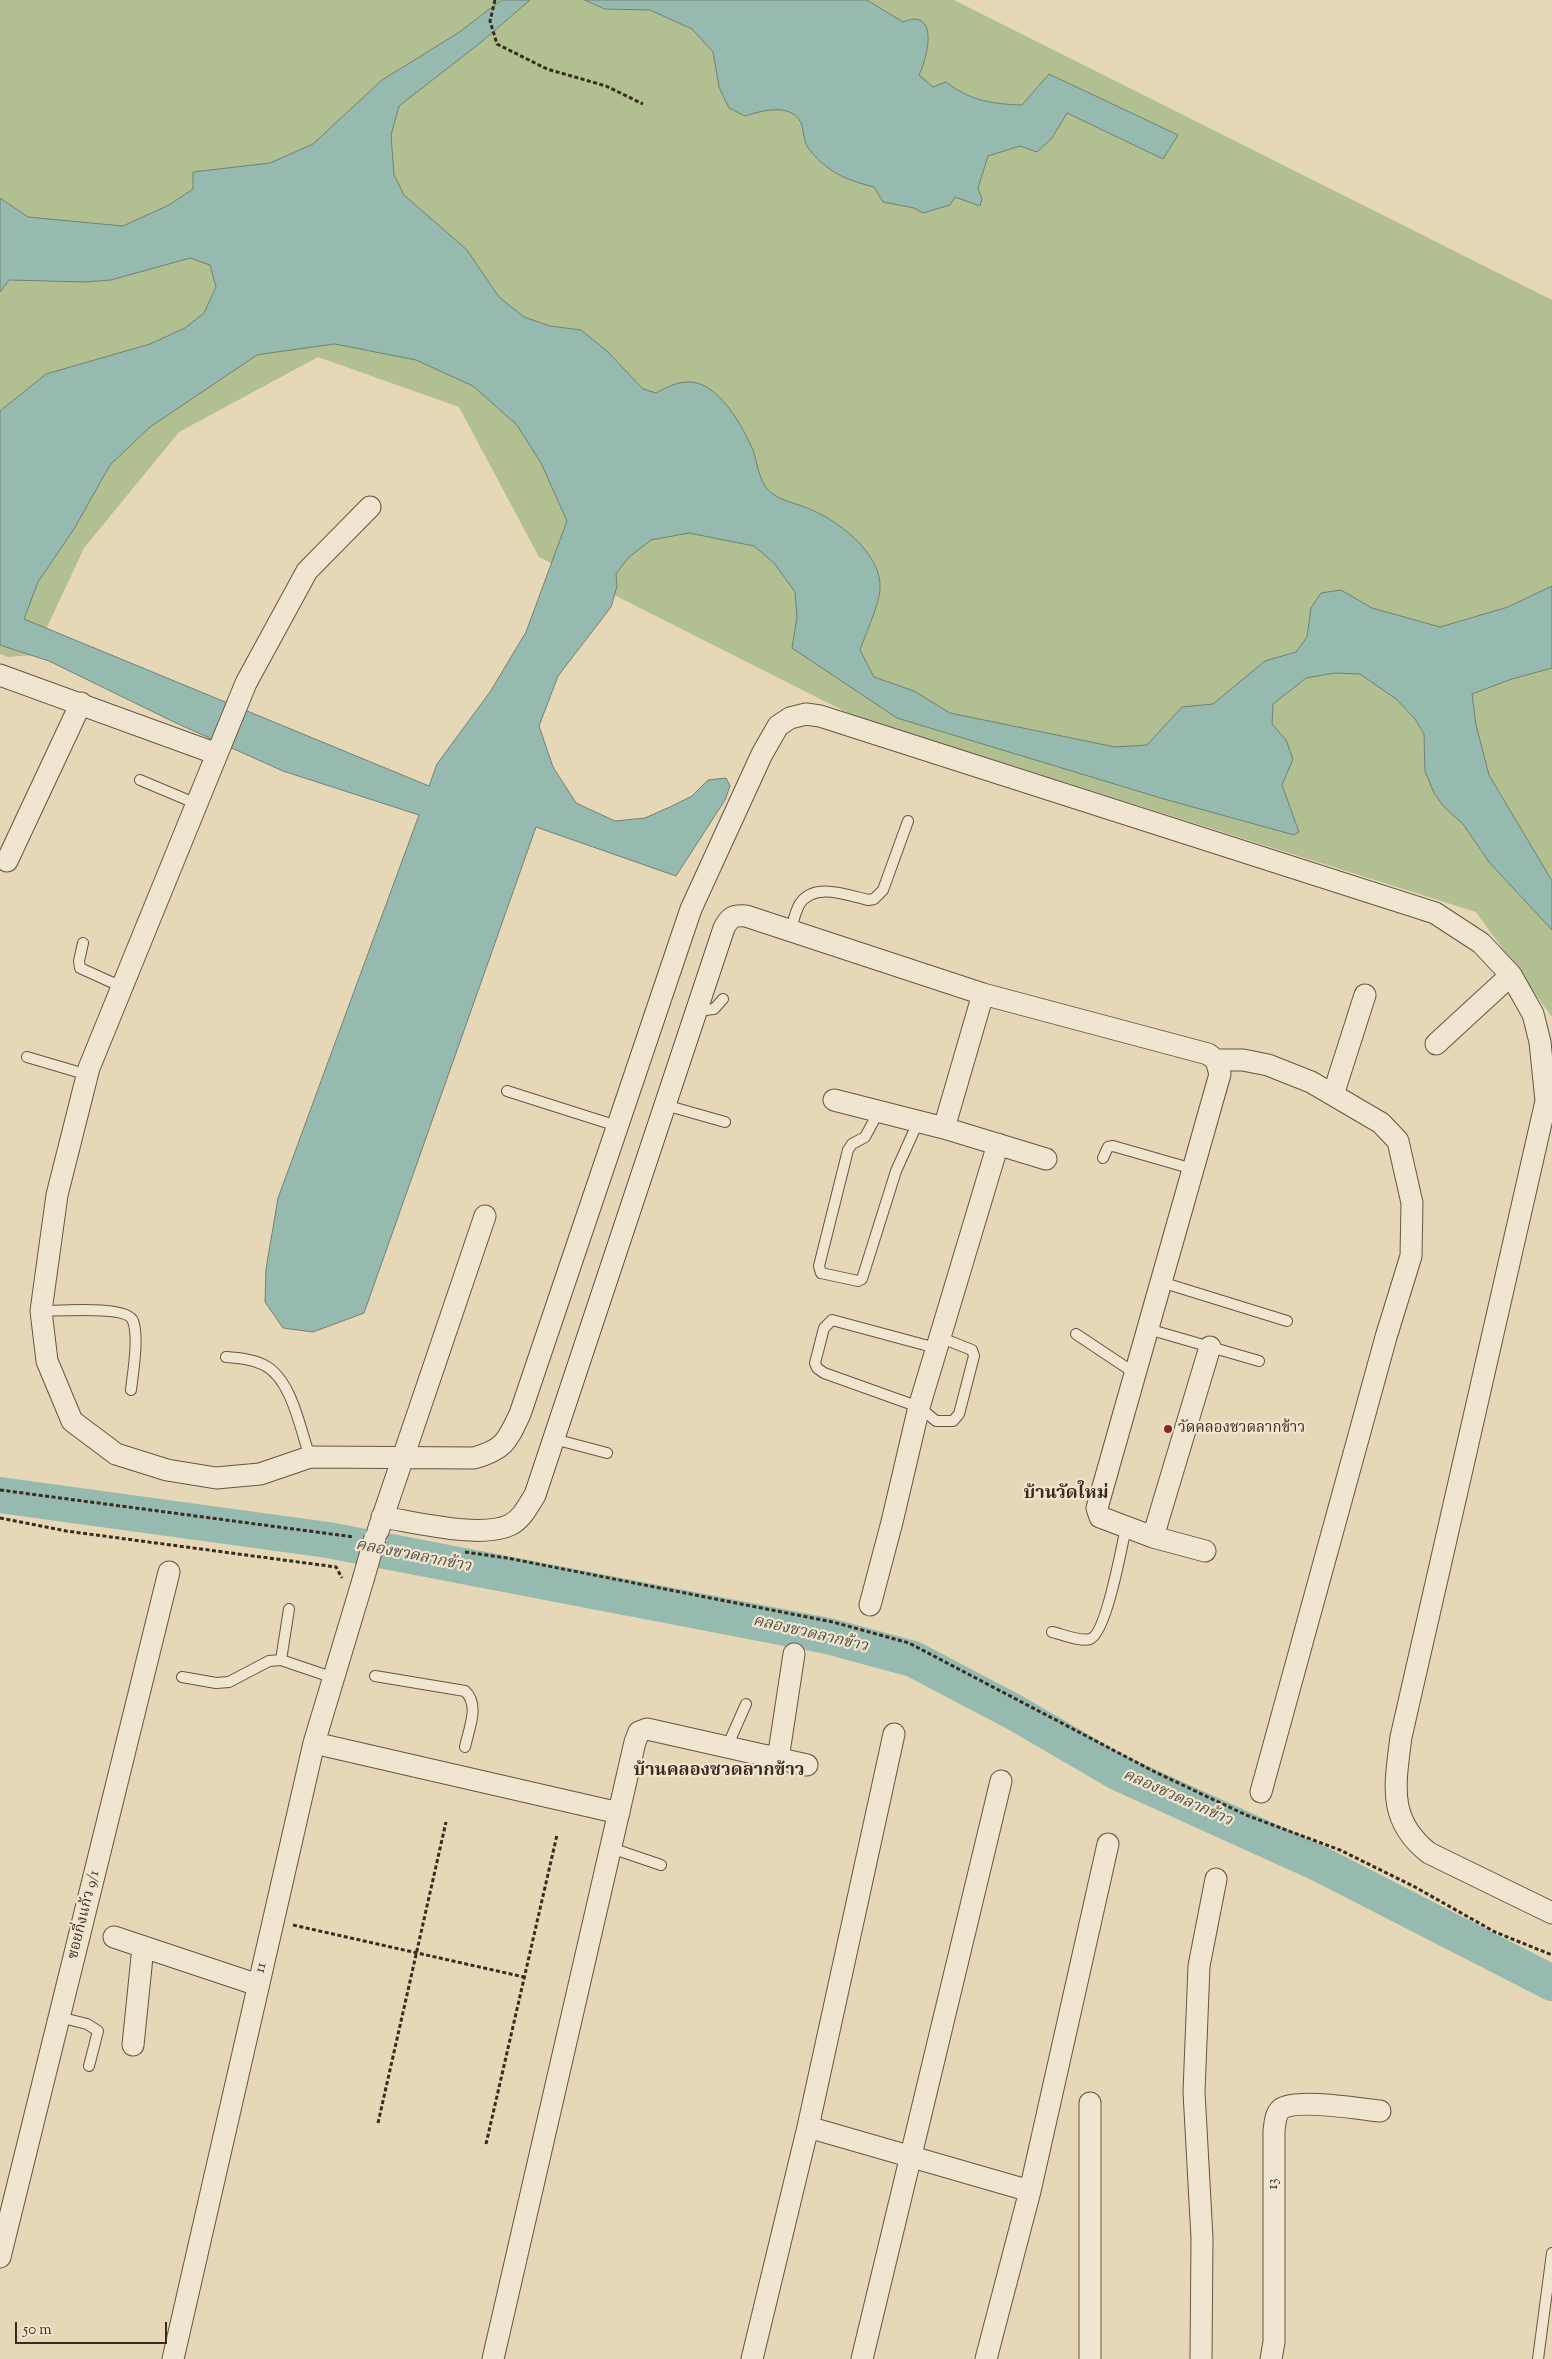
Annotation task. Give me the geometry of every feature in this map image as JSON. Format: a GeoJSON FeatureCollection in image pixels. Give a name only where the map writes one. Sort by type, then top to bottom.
{"type":"FeatureCollection","features":[{"type":"Feature","properties":{"kind":"street"},"geometry":{"type":"LineString","coordinates":[[370,507],[307,571],[246,683],[88,1075],[57,1195],[41,1311],[46,1361],[72,1420],[116,1454],[166,1470],[216,1478],[260,1474],[310,1457],[474,1458],[490,1453],[506,1442],[520,1414],[695,899],[762,754],[778,726],[790,718],[806,714],[820,716],[1435,913],[1481,943],[1511,975],[1533,1014],[1540,1042],[1546,1101],[1401,1737],[1395,1779],[1404,1826],[1413,1840],[1446,1862],[1552,1913]]}},
{"type":"Feature","properties":{"kind":"street"},"geometry":{"type":"LineString","coordinates":[[0,675],[219,750]]}},
{"type":"Feature","properties":{"kind":"street"},"geometry":{"type":"LineString","coordinates":[[7,861],[81,702]]}},
{"type":"Feature","properties":{"kind":"street"},"geometry":{"type":"LineString","coordinates":[[382,1517],[484,1532],[510,1525],[523,1514],[535,1496],[724,928],[730,918],[735,915],[746,916],[983,994],[1208,1054],[1216,1060],[1243,1060],[1268,1065],[1311,1082],[1381,1123],[1398,1141],[1412,1204],[1411,1256],[1386,1337],[1261,1792]]}},
{"type":"Feature","properties":{"kind":"street"},"geometry":{"type":"LineString","coordinates":[[1436,1044],[1511,975]]}},
{"type":"Feature","properties":{"kind":"street"},"geometry":{"type":"LineString","coordinates":[[944,1128],[983,994]]}},
{"type":"Feature","properties":{"kind":"street"},"geometry":{"type":"LineString","coordinates":[[1333,1095],[1365,995]]}},
{"type":"Feature","properties":{"kind":"street"},"geometry":{"type":"LineString","coordinates":[[1205,1552],[1153,1537],[1100,1518],[1097,1508],[1220,1074],[1216,1060]]}},
{"type":"Feature","properties":{"kind":"street"},"geometry":{"type":"LineString","coordinates":[[834,1100],[944,1128],[1046,1159]]}},
{"type":"Feature","properties":{"kind":"street"},"geometry":{"type":"LineString","coordinates":[[870,1605],[919,1407],[998,1144]]}},
{"type":"Feature","properties":{"kind":"street","name":"11"},"geometry":{"type":"LineString","coordinates":[[173,2359],[314,1743],[357,1604],[363,1580],[368,1538],[382,1517],[485,1216]]}},
{"type":"Feature","properties":{"kind":"street"},"geometry":{"type":"LineString","coordinates":[[1153,1537],[1210,1347]]}},
{"type":"Feature","properties":{"kind":"street","name":"ซอยกิ่งแก้ว 9/1"},"geometry":{"type":"LineString","coordinates":[[0,2257],[169,1572]]}},
{"type":"Feature","properties":{"kind":"street"},"geometry":{"type":"LineString","coordinates":[[778,1759],[794,1654]]}},
{"type":"Feature","properties":{"kind":"street"},"geometry":{"type":"LineString","coordinates":[[493,2359],[639,1732],[647,1729],[807,1765]]}},
{"type":"Feature","properties":{"kind":"street"},"geometry":{"type":"LineString","coordinates":[[752,2359],[808,2127],[894,1734]]}},
{"type":"Feature","properties":{"kind":"street"},"geometry":{"type":"LineString","coordinates":[[314,1743],[619,1813]]}},
{"type":"Feature","properties":{"kind":"street"},"geometry":{"type":"LineString","coordinates":[[862,2359],[1001,1781]]}},
{"type":"Feature","properties":{"kind":"street"},"geometry":{"type":"LineString","coordinates":[[986,2359],[1030,2190],[1108,1844]]}},
{"type":"Feature","properties":{"kind":"street"},"geometry":{"type":"LineString","coordinates":[[1201,2359],[1202,2238],[1194,2092],[1199,1966],[1216,1880]]}},
{"type":"Feature","properties":{"kind":"street"},"geometry":{"type":"LineString","coordinates":[[114,1937],[258,1985]]}},
{"type":"Feature","properties":{"kind":"street"},"geometry":{"type":"LineString","coordinates":[[133,2045],[143,1946]]}},
{"type":"Feature","properties":{"kind":"street"},"geometry":{"type":"LineString","coordinates":[[1090,2103],[1090,2359]]}},
{"type":"Feature","properties":{"kind":"street","name":"13"},"geometry":{"type":"LineString","coordinates":[[1271,2359],[1274,2342],[1274,2131],[1276,2118],[1280,2110],[1287,2106],[1315,2104],[1380,2111]]}},
{"type":"Feature","properties":{"kind":"street"},"geometry":{"type":"LineString","coordinates":[[808,2127],[1030,2190]]}},
{"type":"Feature","properties":{"kind":"lane"},"geometry":{"type":"LineString","coordinates":[[140,780],[197,804]]}},
{"type":"Feature","properties":{"kind":"lane"},"geometry":{"type":"LineString","coordinates":[[790,931],[800,904],[810,893],[824,891],[868,900],[884,890],[908,821]]}},
{"type":"Feature","properties":{"kind":"lane"},"geometry":{"type":"LineString","coordinates":[[83,943],[79,961],[80,968],[122,987]]}},
{"type":"Feature","properties":{"kind":"lane"},"geometry":{"type":"LineString","coordinates":[[696,1012],[714,1009],[723,999]]}},
{"type":"Feature","properties":{"kind":"lane"},"geometry":{"type":"LineString","coordinates":[[27,1057],[88,1075]]}},
{"type":"Feature","properties":{"kind":"lane"},"geometry":{"type":"LineString","coordinates":[[507,1091],[617,1126]]}},
{"type":"Feature","properties":{"kind":"lane"},"geometry":{"type":"LineString","coordinates":[[665,1105],[725,1122]]}},
{"type":"Feature","properties":{"kind":"lane"},"geometry":{"type":"LineString","coordinates":[[879,1111],[866,1137],[852,1144],[848,1150],[819,1266],[821,1272],[828,1276],[858,1281],[862,1279],[896,1171],[918,1122]]}},
{"type":"Feature","properties":{"kind":"lane"},"geometry":{"type":"LineString","coordinates":[[1103,1158],[1108,1147],[1113,1146],[1193,1169]]}},
{"type":"Feature","properties":{"kind":"lane"},"geometry":{"type":"LineString","coordinates":[[1161,1282],[1286,1321]]}},
{"type":"Feature","properties":{"kind":"lane"},"geometry":{"type":"LineString","coordinates":[[41,1311],[116,1310],[129,1314],[133,1320],[135,1335],[131,1390]]}},
{"type":"Feature","properties":{"kind":"lane"},"geometry":{"type":"LineString","coordinates":[[832,1320],[938,1343],[972,1350],[974,1356],[959,1414],[953,1421],[936,1421],[919,1407],[824,1374],[817,1368],[815,1363],[824,1328],[832,1320]]}},
{"type":"Feature","properties":{"kind":"lane"},"geometry":{"type":"LineString","coordinates":[[1148,1330],[1259,1361]]}},
{"type":"Feature","properties":{"kind":"lane"},"geometry":{"type":"LineString","coordinates":[[1076,1334],[1136,1374]]}},
{"type":"Feature","properties":{"kind":"lane"},"geometry":{"type":"LineString","coordinates":[[226,1357],[254,1360],[275,1372],[286,1385],[310,1457]]}},
{"type":"Feature","properties":{"kind":"lane"},"geometry":{"type":"LineString","coordinates":[[554,1440],[607,1453]]}},
{"type":"Feature","properties":{"kind":"lane"},"geometry":{"type":"LineString","coordinates":[[1052,1632],[1088,1640],[1094,1638],[1103,1621],[1126,1527]]}},
{"type":"Feature","properties":{"kind":"lane"},"geometry":{"type":"LineString","coordinates":[[281,1660],[289,1608]]}},
{"type":"Feature","properties":{"kind":"lane"},"geometry":{"type":"LineString","coordinates":[[182,1676],[216,1683],[229,1682],[269,1661],[281,1660],[334,1678]]}},
{"type":"Feature","properties":{"kind":"lane"},"geometry":{"type":"LineString","coordinates":[[375,1676],[465,1691],[472,1697],[474,1707],[466,1747]]}},
{"type":"Feature","properties":{"kind":"lane"},"geometry":{"type":"LineString","coordinates":[[727,1747],[746,1704]]}},
{"type":"Feature","properties":{"kind":"lane"},"geometry":{"type":"LineString","coordinates":[[611,1848],[661,1865]]}},
{"type":"Feature","properties":{"kind":"lane"},"geometry":{"type":"LineString","coordinates":[[59,2017],[87,2024],[98,2031],[89,2066]]}},
{"type":"Feature","properties":{"kind":"lane"},"geometry":{"type":"LineString","coordinates":[[1538,2359],[1552,2253]]}},
{"type":"Feature","properties":{"kind":"path"},"geometry":{"type":"LineString","coordinates":[[495,0],[490,22],[497,44],[547,69],[606,86],[643,104]]}},
{"type":"Feature","properties":{"kind":"path"},"geometry":{"type":"LineString","coordinates":[[0,1490],[368,1538]]}},
{"type":"Feature","properties":{"kind":"path"},"geometry":{"type":"LineString","coordinates":[[0,1518],[66,1531],[336,1567],[357,1604]]}},
{"type":"Feature","properties":{"kind":"path"},"geometry":{"type":"LineString","coordinates":[[458,1552],[507,1558],[833,1622],[909,1643],[1164,1776],[1246,1815],[1340,1850],[1415,1887],[1495,1932],[1552,1955]]}},
{"type":"Feature","properties":{"kind":"path"},"geometry":{"type":"LineString","coordinates":[[378,2123],[446,1822]]}},
{"type":"Feature","properties":{"kind":"path"},"geometry":{"type":"LineString","coordinates":[[486,2144],[557,1835]]}},
{"type":"Feature","properties":{"kind":"path"},"geometry":{"type":"LineString","coordinates":[[273,1921],[524,1977]]}},
{"type":"Feature","properties":{"kind":"green space"},"geometry":{"type":"Polygon","coordinates":[[[0,0],[954,0],[1552,300],[1552,1017],[1476,912],[852,715],[539,557],[459,407],[318,357],[179,432],[84,548],[34,655],[8,657],[0,654],[0,0]]]}},
{"type":"Feature","properties":{"kind":"water"},"geometry":{"type":"Polygon","coordinates":[[[502,0],[530,0],[480,43],[399,106],[391,135],[394,175],[404,195],[467,250],[499,297],[524,317],[550,326],[581,330],[607,351],[643,389],[656,393],[677,383],[692,382],[702,385],[721,399],[737,419],[749,441],[760,475],[767,489],[777,496],[824,516],[849,533],[870,556],[877,569],[880,582],[879,596],[860,650],[874,677],[914,691],[950,713],[1115,747],[1147,745],[1182,707],[1213,704],[1265,661],[1296,652],[1307,637],[1311,608],[1321,593],[1341,590],[1372,608],[1440,627],[1508,607],[1552,586],[1552,668],[1512,679],[1472,694],[1476,725],[1489,775],[1552,881],[1552,930],[1489,862],[1463,824],[1444,807],[1434,793],[1425,771],[1424,734],[1415,719],[1396,699],[1360,674],[1335,673],[1306,678],[1273,704],[1272,724],[1286,740],[1293,759],[1282,785],[1299,832],[1294,835],[1164,799],[897,718],[792,648],[797,617],[795,592],[774,563],[754,546],[689,533],[651,540],[628,558],[616,574],[617,586],[611,607],[558,676],[539,726],[553,767],[576,803],[615,821],[645,818],[692,796],[708,780],[726,778],[730,786],[725,800],[676,876],[536,827],[364,1313],[313,1332],[283,1328],[265,1302],[266,1269],[278,1198],[419,815],[283,771],[176,723],[49,661],[0,645],[0,411],[46,374],[150,344],[185,328],[204,313],[216,287],[210,265],[190,258],[111,280],[85,282],[9,280],[0,292],[0,198],[28,217],[123,226],[169,205],[193,189],[193,172],[270,163],[313,144],[382,80],[458,33],[502,0]],[[335,344],[257,355],[150,427],[110,465],[74,529],[38,582],[24,619],[429,786],[437,764],[490,692],[526,632],[567,521],[541,463],[517,425],[473,386],[416,360],[335,344]]]}},
{"type":"Feature","properties":{"kind":"water"},"geometry":{"type":"Polygon","coordinates":[[[585,0],[867,0],[903,22],[915,19],[922,21],[928,34],[928,43],[919,75],[933,87],[946,82],[964,93],[982,100],[1001,104],[1022,105],[1049,74],[1178,135],[1163,159],[1067,113],[1052,138],[1037,152],[1020,146],[988,156],[978,188],[982,199],[980,206],[955,197],[950,205],[923,213],[914,208],[883,202],[874,187],[846,178],[823,164],[807,146],[801,123],[790,112],[767,110],[745,116],[729,108],[719,87],[713,52],[692,29],[650,10],[605,9],[585,0]]]}},
{"type":"Feature","properties":{"kind":"waterway","name":"คลองชวดลากข้าว"},"geometry":{"type":"LineString","coordinates":[[0,1495],[328,1540],[828,1636],[913,1659],[1014,1712],[1117,1772],[1318,1863],[1552,1983]]}},
{"type":"Feature","properties":{"kind":"place","name":"วัดคลองชวดลากข้าว"},"geometry":{"type":"Point","coordinates":[1168,1429]}},
{"type":"Feature","properties":{"kind":"district","name":"บ้านวัดใหม่"},"geometry":{"type":"Point","coordinates":[1066,1495]}},
{"type":"Feature","properties":{"kind":"district","name":"บ้านคลองชวดลากข้าว"},"geometry":{"type":"Point","coordinates":[719,1772]}}]}
